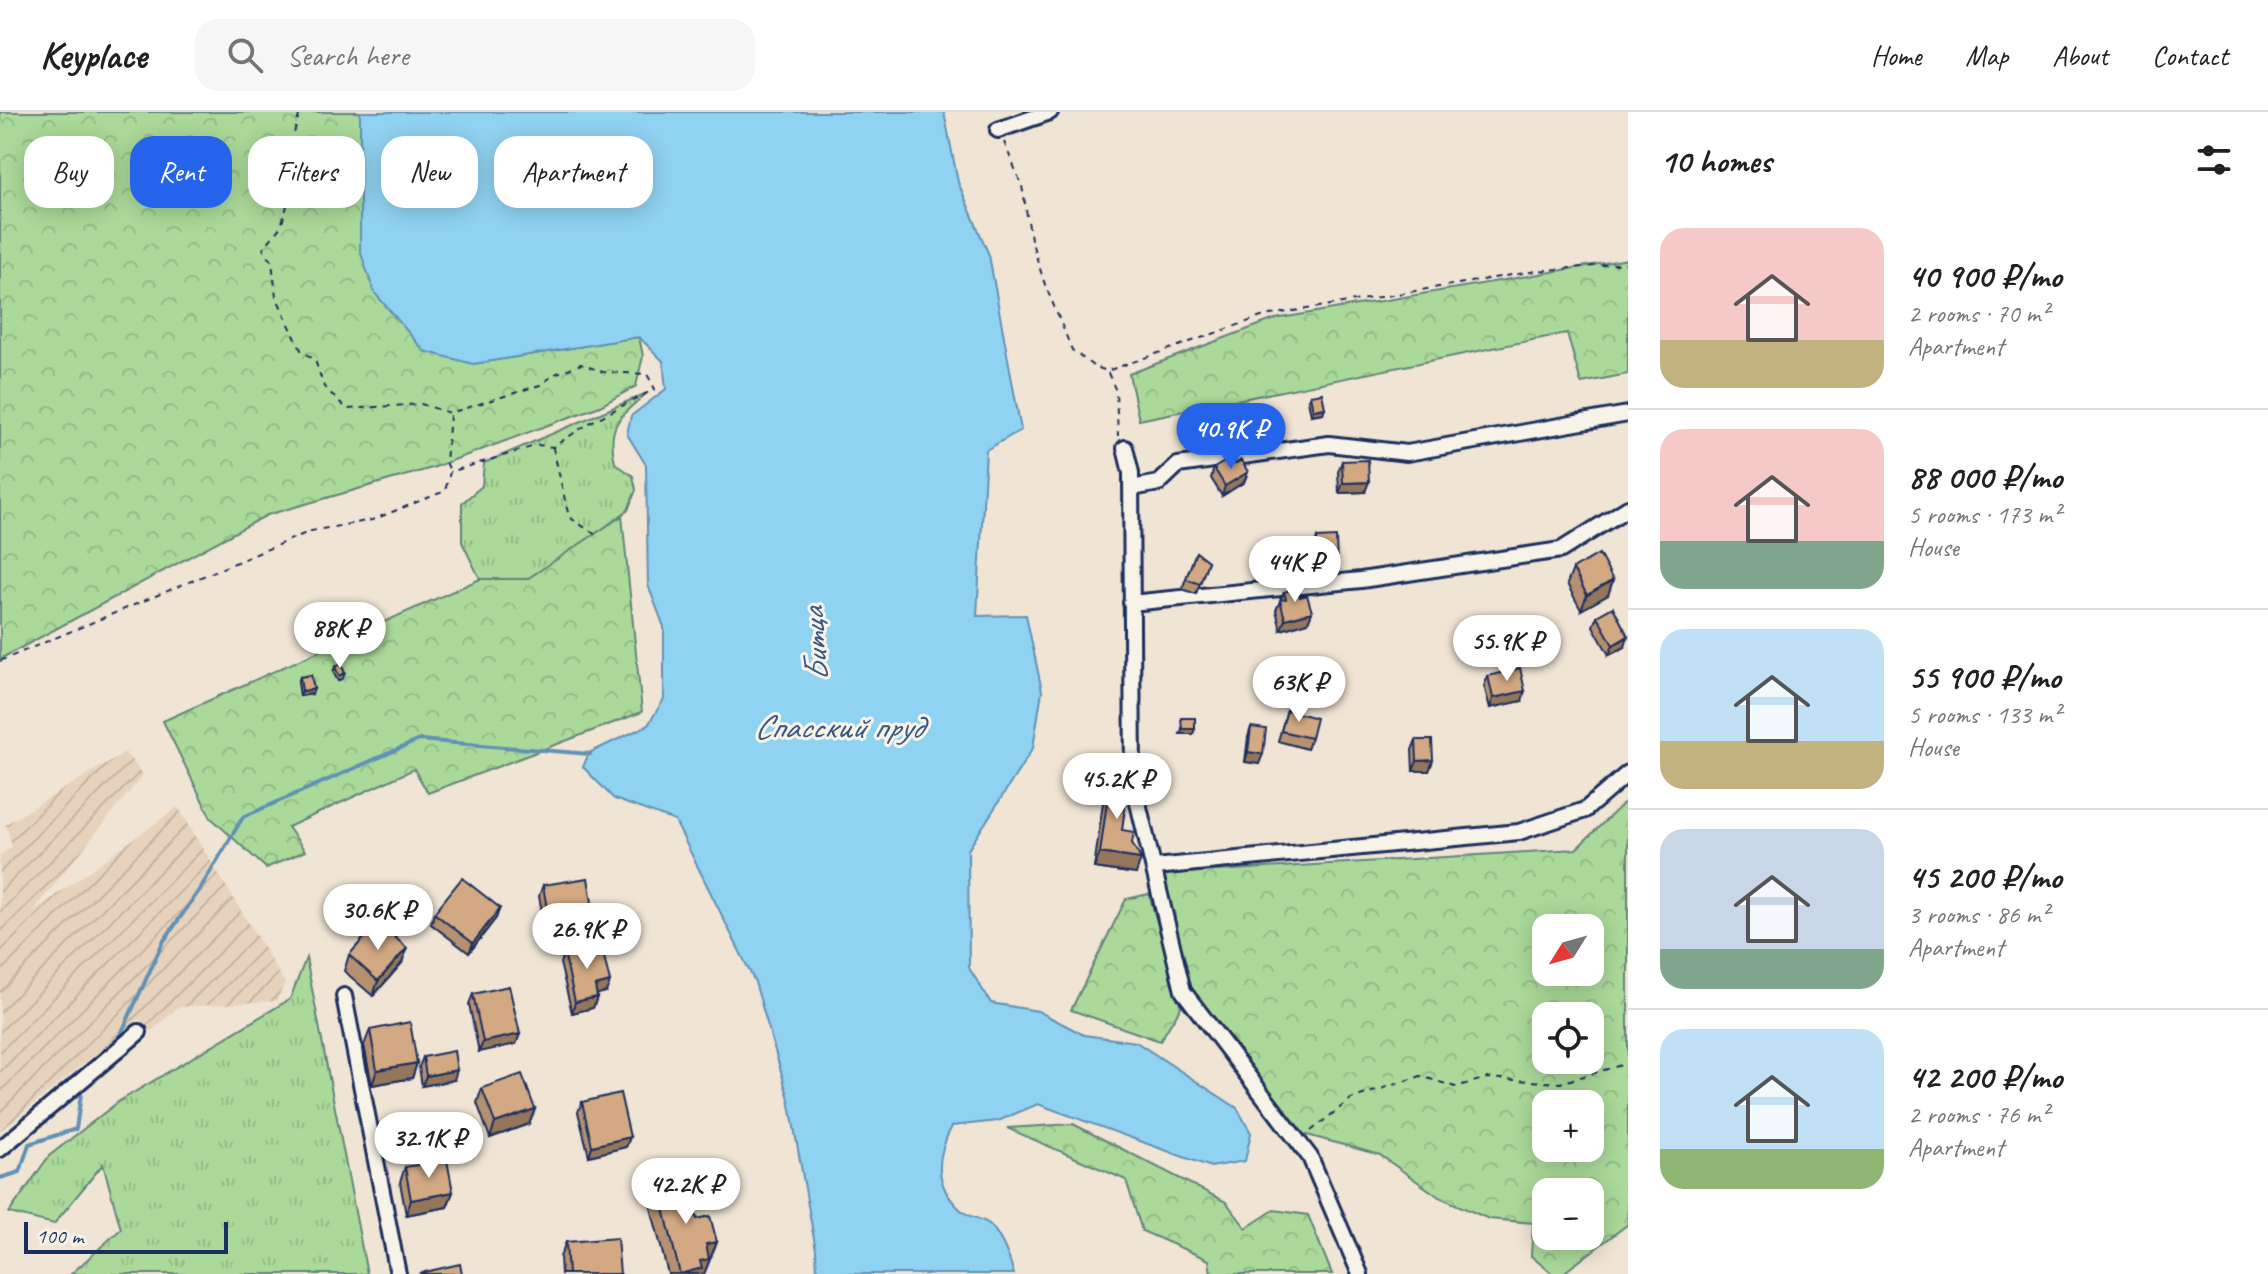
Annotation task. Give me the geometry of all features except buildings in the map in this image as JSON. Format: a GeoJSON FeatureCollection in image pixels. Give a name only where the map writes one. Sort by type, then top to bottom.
{"type":"FeatureCollection","features":[{"type":"Feature","properties":{"kind":"street"},"geometry":{"type":"LineString","coordinates":[[998,130],[1050,112]]}},
{"type":"Feature","properties":{"kind":"street"},"geometry":{"type":"LineString","coordinates":[[1132,488],[1159,483],[1178,465],[1329,444],[1407,453],[1628,414]]}},
{"type":"Feature","properties":{"kind":"street"},"geometry":{"type":"LineString","coordinates":[[1122,443],[1132,488],[1133,782],[1183,991],[1310,1157],[1360,1274]]}},
{"type":"Feature","properties":{"kind":"street"},"geometry":{"type":"LineString","coordinates":[[1131,603],[1361,580],[1561,550],[1628,508]]}},
{"type":"Feature","properties":{"kind":"street"},"geometry":{"type":"LineString","coordinates":[[1155,867],[1519,832],[1585,810],[1628,773]]}},
{"type":"Feature","properties":{"kind":"street"},"geometry":{"type":"LineString","coordinates":[[344,996],[398,1274]]}},
{"type":"Feature","properties":{"kind":"street"},"geometry":{"type":"LineString","coordinates":[[0,1149],[139,1032]]}},
{"type":"Feature","properties":{"kind":"path"},"geometry":{"type":"LineString","coordinates":[[300,112],[277,193],[287,206],[281,226],[263,249],[272,261],[276,296],[301,350],[315,360],[324,387],[347,409],[421,404],[450,413],[540,385],[555,374],[581,364],[603,372],[647,374],[655,389],[591,422],[553,447],[538,445],[450,472]]}},
{"type":"Feature","properties":{"kind":"path"},"geometry":{"type":"LineString","coordinates":[[998,130],[1022,186],[1031,239],[1044,282],[1072,350],[1093,366],[1107,371],[1264,316],[1536,271],[1628,263]]}},
{"type":"Feature","properties":{"kind":"path"},"geometry":{"type":"LineString","coordinates":[[1107,371],[1116,391],[1122,443]]}},
{"type":"Feature","properties":{"kind":"path"},"geometry":{"type":"LineString","coordinates":[[0,661],[311,531],[372,520],[445,491],[450,472],[446,462],[450,413]]}},
{"type":"Feature","properties":{"kind":"path"},"geometry":{"type":"LineString","coordinates":[[553,447],[569,517],[596,535]]}},
{"type":"Feature","properties":{"kind":"path"},"geometry":{"type":"LineString","coordinates":[[1297,1142],[1351,1099],[1421,1076],[1455,1087],[1487,1078],[1560,1083],[1628,1063]]}},
{"type":"Feature","properties":{"kind":"shaded area"},"geometry":{"type":"Polygon","coordinates":[[[125,752],[143,775],[31,913],[178,807],[285,983],[276,1001],[178,1007],[151,1032],[139,1019],[0,1131],[0,855],[12,847],[6,824],[125,752]]]}},
{"type":"Feature","properties":{"kind":"green space"},"geometry":{"type":"Polygon","coordinates":[[[0,112],[360,112],[360,136],[248,136],[248,208],[360,208],[360,250],[473,364],[639,337],[643,356],[636,386],[600,406],[432,468],[267,515],[0,659],[0,112]]]}},
{"type":"Feature","properties":{"kind":"green space"},"geometry":{"type":"Polygon","coordinates":[[[1628,259],[1628,374],[1581,383],[1567,333],[1139,420],[1129,374],[1275,319],[1628,259]]]}},
{"type":"Feature","properties":{"kind":"green space"},"geometry":{"type":"Polygon","coordinates":[[[647,393],[623,415],[612,439],[615,463],[633,476],[636,490],[628,510],[566,556],[527,579],[480,579],[462,542],[462,503],[482,486],[484,463],[647,393]]]}},
{"type":"Feature","properties":{"kind":"green space"},"geometry":{"type":"Polygon","coordinates":[[[622,516],[642,712],[428,793],[414,769],[288,827],[305,851],[266,868],[211,818],[163,721],[480,579],[527,579],[622,516]]]}},
{"type":"Feature","properties":{"kind":"green space"},"geometry":{"type":"Polygon","coordinates":[[[1628,799],[1628,1224],[1604,1242],[1604,1178],[1532,1178],[1532,1223],[1489,1219],[1439,1197],[1380,1155],[1300,1133],[1182,984],[1152,875],[1576,849],[1628,799]]]}},
{"type":"Feature","properties":{"kind":"green space"},"geometry":{"type":"Polygon","coordinates":[[[1149,894],[1181,1007],[1160,1041],[1071,1010],[1126,899],[1149,894]]]}},
{"type":"Feature","properties":{"kind":"green space"},"geometry":{"type":"Polygon","coordinates":[[[306,958],[367,1274],[71,1274],[121,1229],[103,1164],[54,1224],[9,1213],[49,1156],[118,1102],[290,999],[306,958]]]}},
{"type":"Feature","properties":{"kind":"green space"},"geometry":{"type":"Polygon","coordinates":[[[1073,1124],[1226,1202],[1246,1228],[1274,1210],[1308,1215],[1332,1274],[1211,1274],[1209,1260],[1142,1231],[1126,1180],[1007,1128],[1073,1124]]]}},
{"type":"Feature","properties":{"kind":"green space"},"geometry":{"type":"Polygon","coordinates":[[[1532,1240],[1532,1250],[1594,1250],[1562,1274],[1553,1274],[1531,1256],[1532,1240]]]}},
{"type":"Feature","properties":{"kind":"water","name":"Спасский пруд"},"geometry":{"type":"Polygon","coordinates":[[[360,112],[944,112],[958,182],[989,255],[1021,430],[986,450],[977,616],[1026,615],[1042,691],[1033,748],[968,850],[969,968],[991,1003],[1038,1011],[1084,1035],[1136,1042],[1237,1108],[1251,1133],[1245,1161],[1211,1167],[1038,1104],[998,1121],[952,1126],[940,1159],[946,1191],[964,1212],[989,1224],[1004,1248],[1014,1274],[817,1274],[816,1250],[789,1099],[755,982],[675,821],[614,799],[583,767],[589,753],[648,725],[664,699],[664,627],[648,585],[646,465],[627,434],[631,416],[666,389],[663,361],[639,337],[473,364],[424,351],[374,292],[360,250],[360,208],[365,208],[365,136],[360,136],[360,112]]]}},
{"type":"Feature","properties":{"kind":"waterway"},"geometry":{"type":"LineString","coordinates":[[117,1043],[163,942],[200,889],[243,817],[419,740],[590,754]]}},
{"type":"Feature","properties":{"kind":"waterway"},"geometry":{"type":"LineString","coordinates":[[0,1178],[20,1172],[29,1144],[76,1129],[82,1087]]}},
{"type":"Feature","properties":{"kind":"water label","name":"Битца"},"geometry":{"type":"Point","coordinates":[814,645]}}]}
